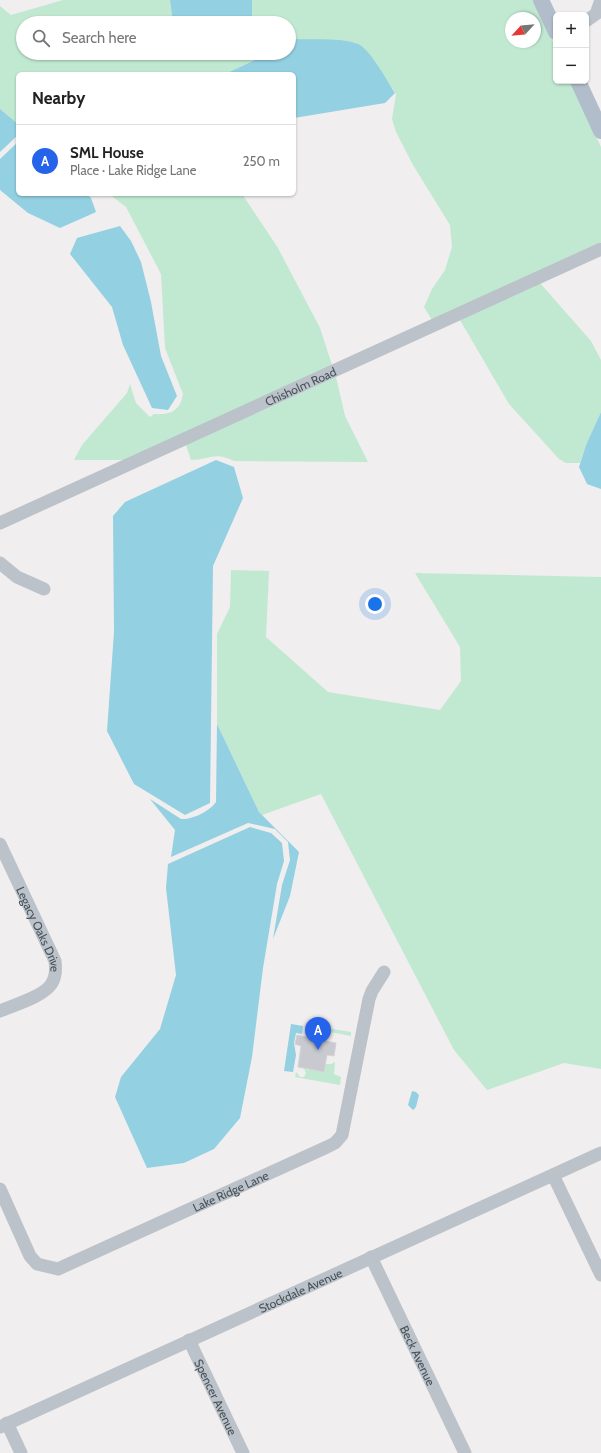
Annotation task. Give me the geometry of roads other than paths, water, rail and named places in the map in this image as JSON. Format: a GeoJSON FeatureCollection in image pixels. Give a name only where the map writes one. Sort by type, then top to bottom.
{"type":"FeatureCollection","features":[{"type":"Feature","properties":{"kind":"main road"},"geometry":{"type":"LineString","coordinates":[[541,0],[553,26]]}},
{"type":"Feature","properties":{"kind":"main road"},"geometry":{"type":"LineString","coordinates":[[579,84],[601,130]]}},
{"type":"Feature","properties":{"kind":"street"},"geometry":{"type":"LineString","coordinates":[[589,19],[596,14],[601,0]]}},
{"type":"Feature","properties":{"kind":"street","name":"Chisholm Road"},"geometry":{"type":"LineString","coordinates":[[0,523],[601,249]]}},
{"type":"Feature","properties":{"kind":"street"},"geometry":{"type":"LineString","coordinates":[[0,563],[17,577],[44,590]]}},
{"type":"Feature","properties":{"kind":"street","name":"Legacy Oaks Drive"},"geometry":{"type":"LineString","coordinates":[[0,844],[55,961],[56,972],[52,983],[45,991],[0,1011]]}},
{"type":"Feature","properties":{"kind":"street","name":"Lake Ridge Lane"},"geometry":{"type":"LineString","coordinates":[[0,1189],[3,1204],[30,1256],[37,1264],[58,1269],[335,1143],[342,1135],[372,991],[384,972]]}},
{"type":"Feature","properties":{"kind":"street","name":"Stockdale Avenue"},"geometry":{"type":"LineString","coordinates":[[4,1425],[601,1153]]}},
{"type":"Feature","properties":{"kind":"street"},"geometry":{"type":"LineString","coordinates":[[553,1175],[601,1275]]}},
{"type":"Feature","properties":{"kind":"street","name":"Beck Avenue"},"geometry":{"type":"LineString","coordinates":[[372,1257],[466,1453]]}},
{"type":"Feature","properties":{"kind":"street","name":"Spencer Avenue"},"geometry":{"type":"LineString","coordinates":[[190,1340],[244,1453]]}},
{"type":"Feature","properties":{"kind":"street"},"geometry":{"type":"LineString","coordinates":[[4,1425],[22,1453]]}},
{"type":"Feature","properties":{"kind":"water"},"geometry":{"type":"Polygon","coordinates":[[[170,0],[252,0],[252,16],[172,16],[170,0]]]}},
{"type":"Feature","properties":{"kind":"water"},"geometry":{"type":"Polygon","coordinates":[[[296,39],[343,40],[358,44],[368,52],[395,93],[385,103],[296,118],[296,72],[229,72],[255,60],[296,60],[296,39]]]}},
{"type":"Feature","properties":{"kind":"water"},"geometry":{"type":"Polygon","coordinates":[[[0,109],[16,122],[16,137],[0,152],[0,109]]]}},
{"type":"Feature","properties":{"kind":"water"},"geometry":{"type":"Polygon","coordinates":[[[16,144],[16,196],[89,196],[96,212],[60,228],[28,213],[0,190],[0,159],[16,144]]]}},
{"type":"Feature","properties":{"kind":"water"},"geometry":{"type":"Polygon","coordinates":[[[120,226],[131,241],[141,262],[151,302],[161,356],[177,396],[168,410],[152,408],[123,345],[112,307],[70,254],[77,238],[120,226]]]}},
{"type":"Feature","properties":{"kind":"water"},"geometry":{"type":"Polygon","coordinates":[[[601,412],[601,489],[587,484],[579,467],[586,445],[601,412]]]}},
{"type":"Feature","properties":{"kind":"water"},"geometry":{"type":"Polygon","coordinates":[[[216,460],[234,467],[243,498],[213,566],[210,803],[185,815],[134,784],[107,731],[114,632],[113,516],[125,502],[216,460]]]}},
{"type":"Feature","properties":{"kind":"water"},"geometry":{"type":"Polygon","coordinates":[[[217,724],[259,812],[299,852],[290,896],[273,939],[282,885],[290,860],[288,842],[275,829],[248,823],[171,857],[175,830],[150,799],[181,819],[190,818],[210,809],[216,802],[217,724]]]}},
{"type":"Feature","properties":{"kind":"water"},"geometry":{"type":"Polygon","coordinates":[[[250,827],[271,833],[282,843],[284,861],[277,884],[263,968],[252,1057],[240,1118],[214,1149],[184,1163],[147,1168],[115,1097],[121,1077],[160,1029],[176,975],[166,888],[168,864],[250,827]]]}},
{"type":"Feature","properties":{"kind":"water"},"geometry":{"type":"Polygon","coordinates":[[[291,1024],[303,1026],[302,1034],[296,1033],[294,1043],[296,1055],[293,1072],[284,1071],[291,1024]]]}},
{"type":"Feature","properties":{"kind":"water"},"geometry":{"type":"Polygon","coordinates":[[[412,1091],[419,1095],[416,1107],[413,1110],[408,1105],[412,1091]]]}},
{"type":"Feature","properties":{"kind":"place","name":"SML House"},"geometry":{"type":"Point","coordinates":[318,1050]}}]}
